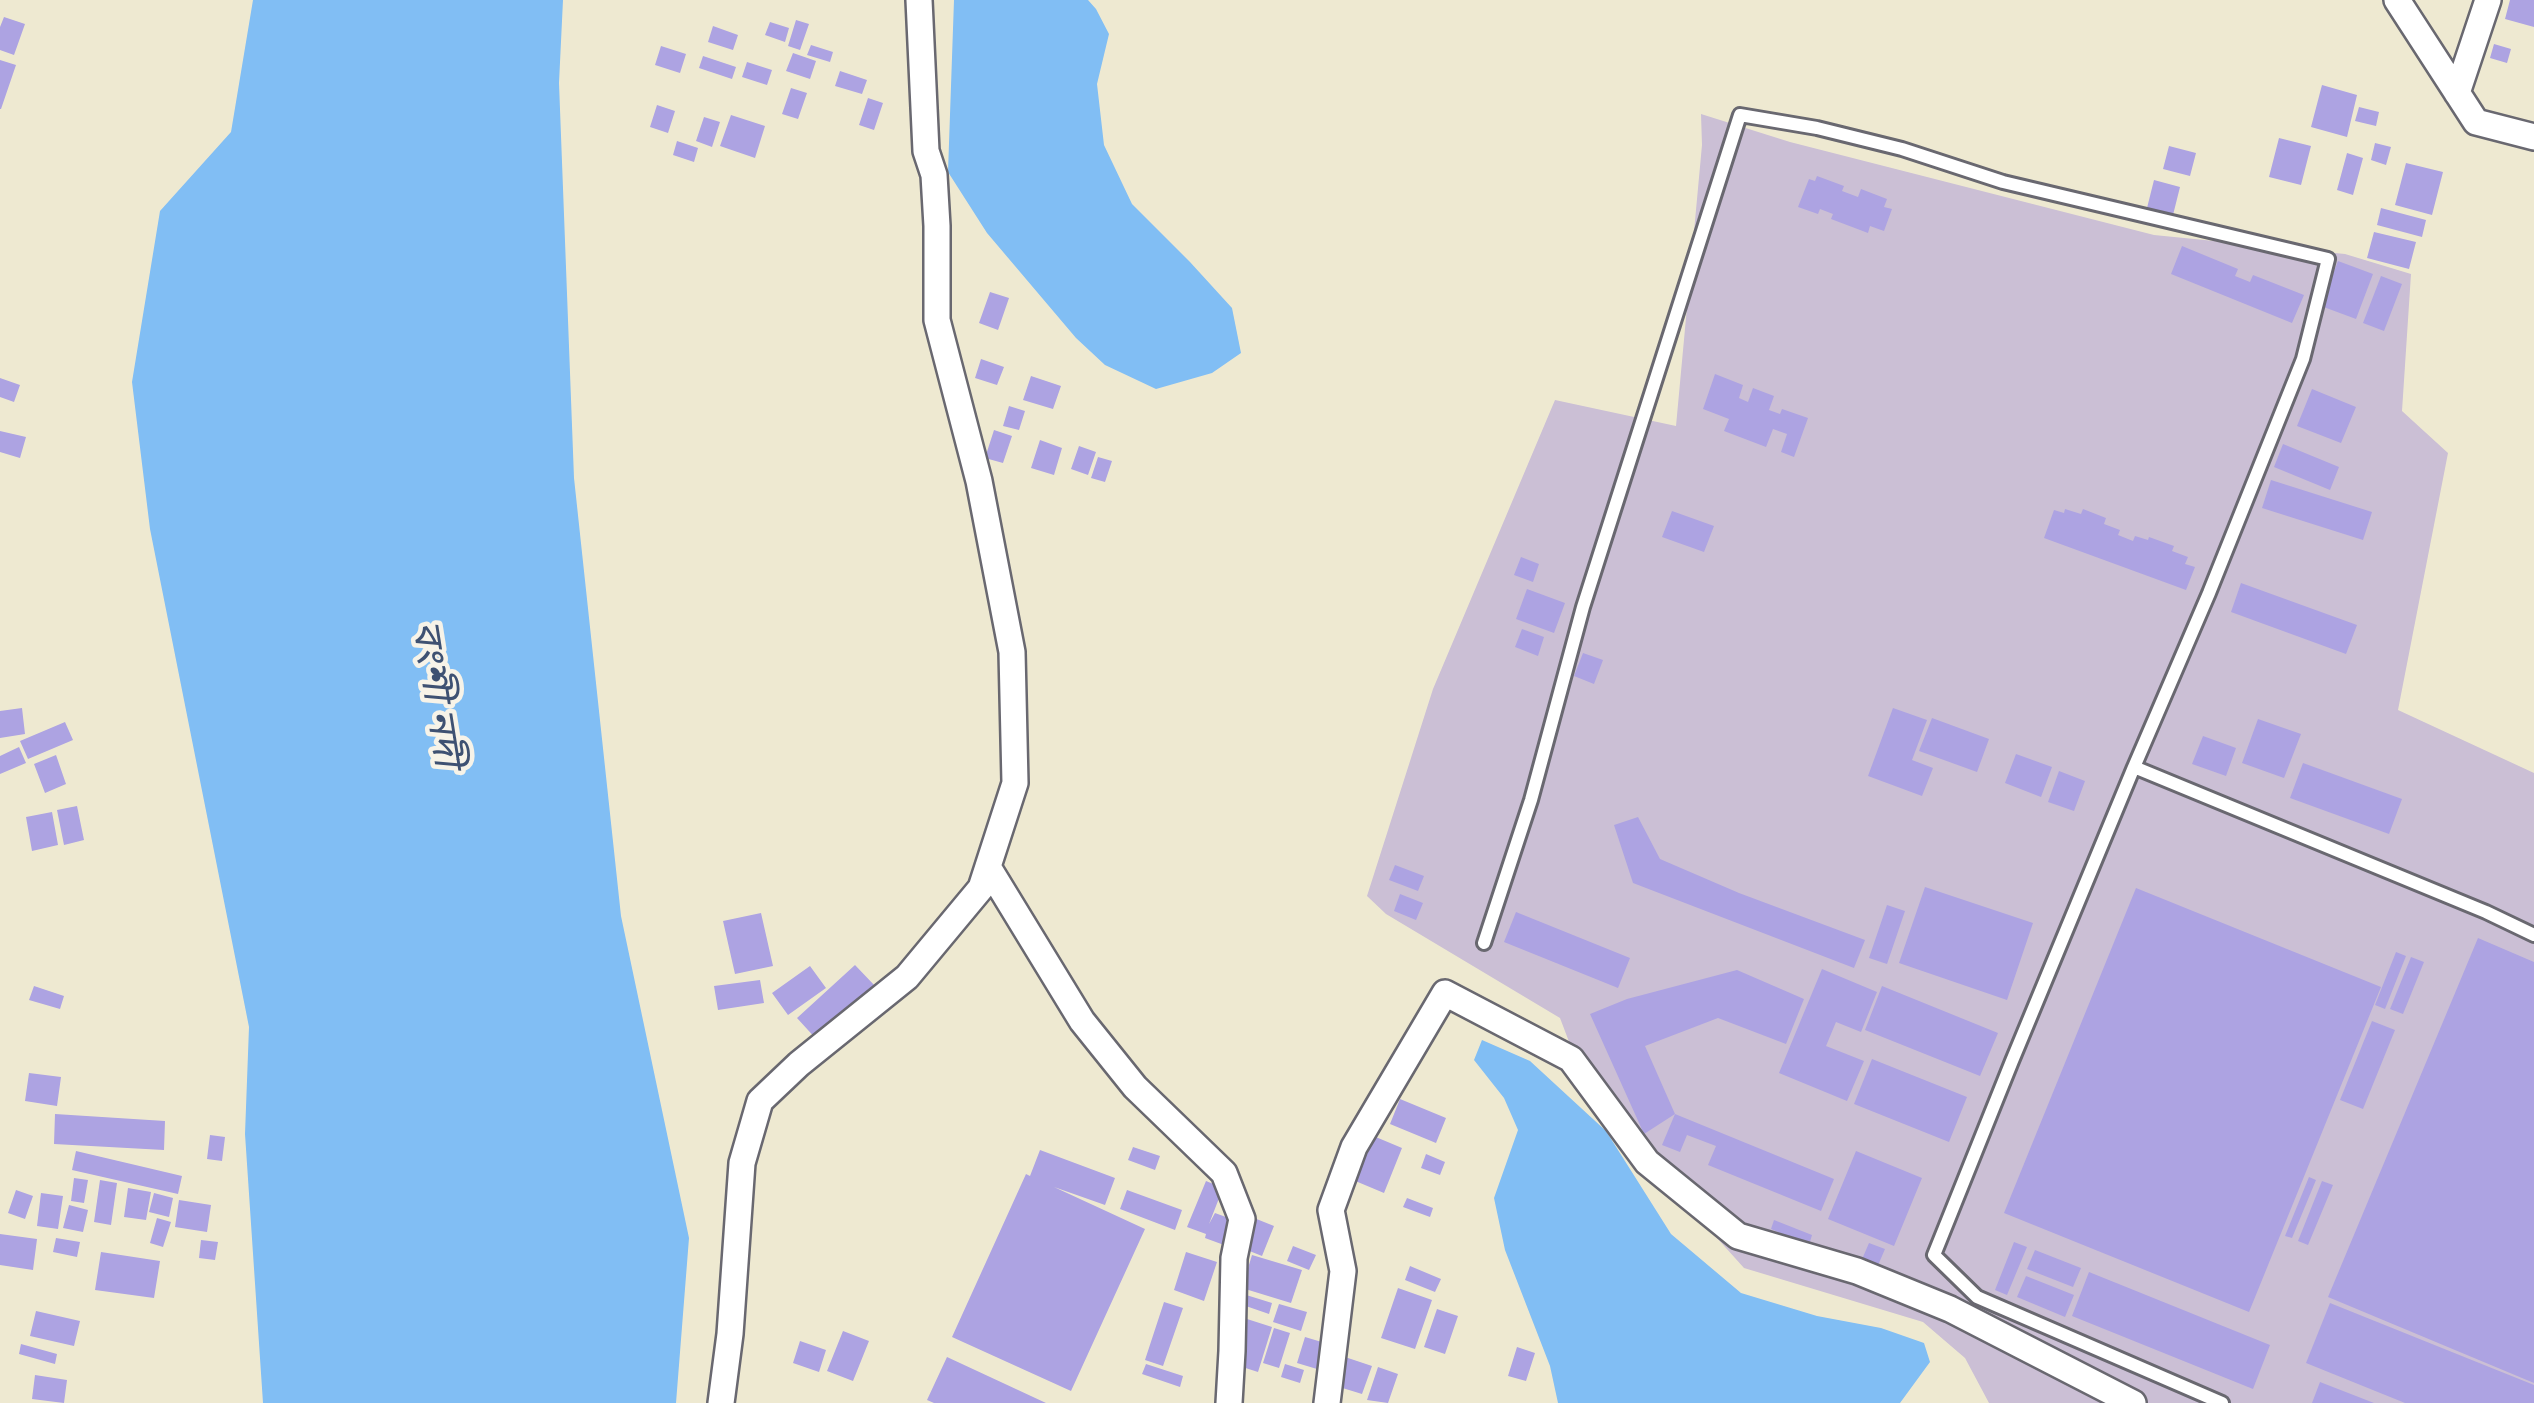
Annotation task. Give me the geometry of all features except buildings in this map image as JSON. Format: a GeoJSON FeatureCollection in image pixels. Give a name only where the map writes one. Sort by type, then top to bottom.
{"type":"FeatureCollection","features":[{"type":"Feature","properties":{"kind":"street"},"geometry":{"type":"LineString","coordinates":[[721,1403],[742,1163],[760,1102],[799,1064],[907,977],[982,888],[1015,783],[1012,652],[979,481],[937,320],[937,226],[934,175],[926,151],[919,0]]}},
{"type":"Feature","properties":{"kind":"street"},"geometry":{"type":"LineString","coordinates":[[2397,0],[2476,122],[2534,137]]}},
{"type":"Feature","properties":{"kind":"street"},"geometry":{"type":"LineString","coordinates":[[2458,93],[2488,0]]}},
{"type":"Feature","properties":{"kind":"street"},"geometry":{"type":"LineString","coordinates":[[988,866],[1082,1021],[1135,1087],[1224,1172],[1242,1219],[1234,1258],[1229,1403]]}},
{"type":"Feature","properties":{"kind":"street"},"geometry":{"type":"LineString","coordinates":[[1327,1403],[1343,1272],[1331,1210],[1354,1147],[1445,993],[1571,1059],[1647,1162],[1738,1236],[1857,1272],[1950,1309],[2132,1403]]}},
{"type":"Feature","properties":{"kind":"lane"},"geometry":{"type":"LineString","coordinates":[[1484,943],[1531,800],[1583,607],[1740,115],[1817,128],[1902,149],[2003,182],[2328,259],[2304,358],[1934,1254],[1977,1297],[2222,1403]]}},
{"type":"Feature","properties":{"kind":"lane"},"geometry":{"type":"LineString","coordinates":[[2134,767],[2534,935]]}},
{"type":"Feature","properties":{"kind":"shaded area"},"geometry":{"type":"Polygon","coordinates":[[[1701,114],[1790,142],[2154,235],[2345,254],[2411,274],[2402,411],[2448,453],[2398,710],[2534,773],[2534,1403],[1989,1403],[1965,1358],[1923,1322],[1744,1268],[1590,1097],[1560,1018],[1386,914],[1367,896],[1433,689],[1555,400],[1676,426],[1702,145],[1701,114]]]}},
{"type":"Feature","properties":{"kind":"water","name":"বংশী নদী"},"geometry":{"type":"Polygon","coordinates":[[[253,0],[563,0],[559,83],[574,478],[621,916],[689,1238],[676,1403],[263,1403],[245,1134],[249,1027],[150,529],[132,382],[160,211],[231,132],[253,0]]]}},
{"type":"Feature","properties":{"kind":"water"},"geometry":{"type":"Polygon","coordinates":[[[954,0],[1088,0],[1096,9],[1109,34],[1097,84],[1104,145],[1132,204],[1232,308],[1241,353],[1212,373],[1156,389],[1105,365],[1076,338],[987,233],[948,172],[954,0]]]}},
{"type":"Feature","properties":{"kind":"water"},"geometry":{"type":"Polygon","coordinates":[[[1482,1040],[1530,1061],[1606,1131],[1671,1234],[1741,1293],[1817,1316],[1881,1328],[1924,1343],[1930,1362],[1900,1403],[1558,1403],[1550,1366],[1505,1250],[1494,1198],[1518,1130],[1504,1098],[1474,1060],[1482,1040]]]}}]}
